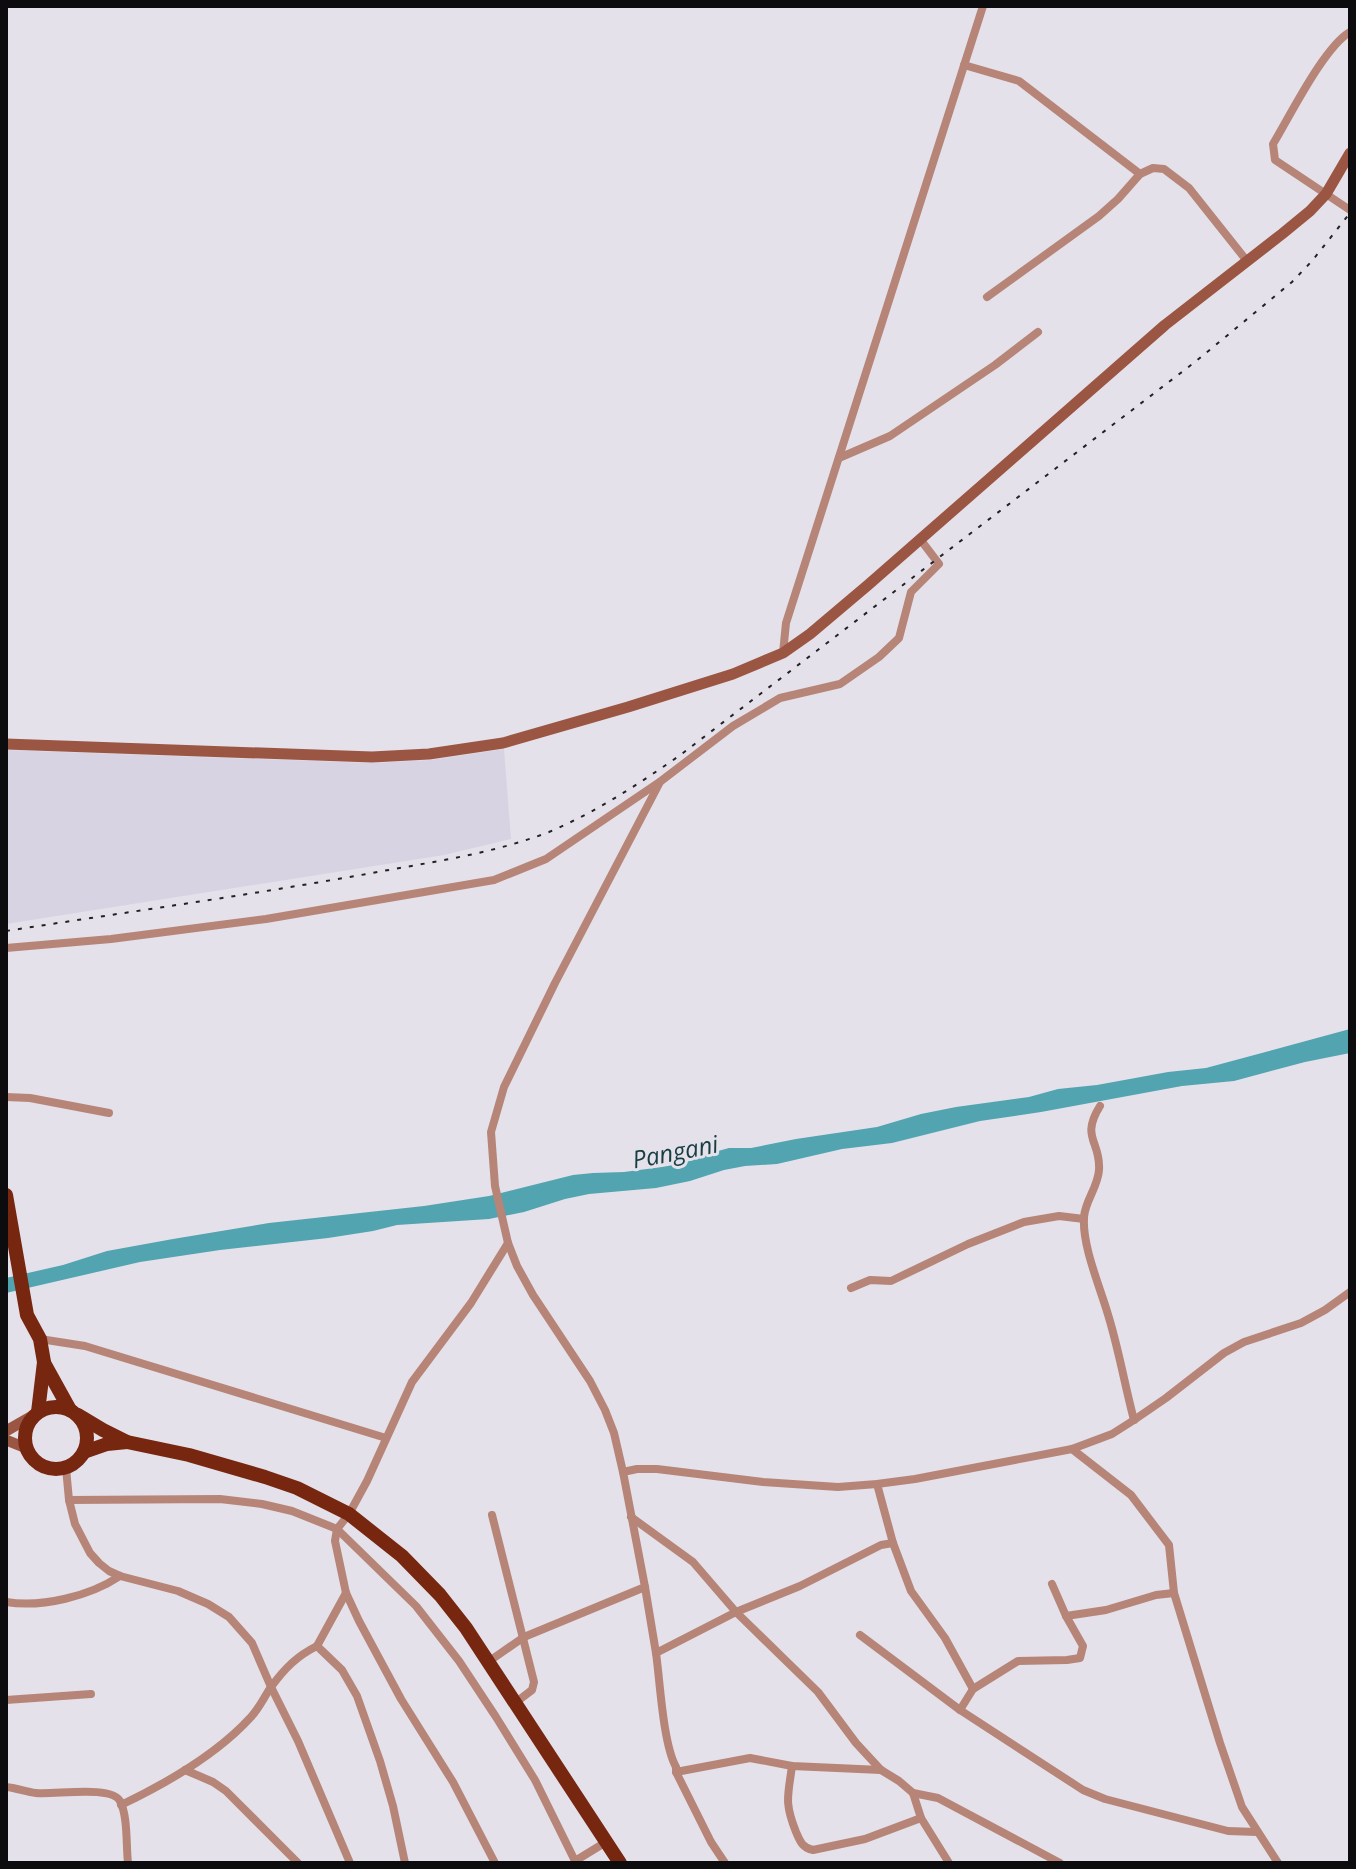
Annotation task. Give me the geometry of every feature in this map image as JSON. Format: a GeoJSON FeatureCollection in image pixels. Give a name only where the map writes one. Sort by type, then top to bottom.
{"type":"FeatureCollection","features":[{"type":"Feature","properties":{"kind":"highway"},"geometry":{"type":"LineString","coordinates":[[6,1195],[27,1315],[40,1339],[44,1362],[36,1413],[27,1425],[24,1436],[26,1448],[32,1459],[42,1466],[66,1468],[84,1452],[87,1433],[84,1423],[44,1362]]}},
{"type":"Feature","properties":{"kind":"highway"},"geometry":{"type":"LineString","coordinates":[[36,1413],[53,1406],[74,1412],[127,1442],[189,1455],[265,1477],[297,1488],[349,1514],[402,1556],[440,1595],[466,1628],[620,1863]]}},
{"type":"Feature","properties":{"kind":"highway"},"geometry":{"type":"LineString","coordinates":[[84,1452],[107,1444],[127,1442]]}},
{"type":"Feature","properties":{"kind":"main road"},"geometry":{"type":"LineString","coordinates":[[6,744],[372,757],[429,754],[503,743],[733,674],[783,653],[810,634],[1165,325],[1282,234],[1326,194],[1350,153]]}},
{"type":"Feature","properties":{"kind":"main road"},"geometry":{"type":"LineString","coordinates":[[6,1431],[36,1413]]}},
{"type":"Feature","properties":{"kind":"main road"},"geometry":{"type":"LineString","coordinates":[[6,1440],[26,1448]]}},
{"type":"Feature","properties":{"kind":"street"},"geometry":{"type":"LineString","coordinates":[[783,653],[786,623],[983,6]]}},
{"type":"Feature","properties":{"kind":"street"},"geometry":{"type":"LineString","coordinates":[[1350,32],[1325,57],[1273,144],[1275,160],[1350,210]]}},
{"type":"Feature","properties":{"kind":"street"},"geometry":{"type":"LineString","coordinates":[[964,65],[1019,81],[1140,174]]}},
{"type":"Feature","properties":{"kind":"street"},"geometry":{"type":"LineString","coordinates":[[987,297],[1099,216],[1140,174],[1153,168],[1164,169],[1189,188],[1247,261]]}},
{"type":"Feature","properties":{"kind":"street"},"geometry":{"type":"LineString","coordinates":[[839,458],[890,436],[1038,332]]}},
{"type":"Feature","properties":{"kind":"street"},"geometry":{"type":"LineString","coordinates":[[6,948],[111,939],[251,921],[494,880],[546,859],[661,781],[733,726],[780,698],[840,684],[879,657],[899,638],[911,592],[939,564],[920,539]]}},
{"type":"Feature","properties":{"kind":"street"},"geometry":{"type":"LineString","coordinates":[[661,781],[504,1087],[491,1132],[495,1186],[508,1243],[517,1266],[590,1381],[614,1433],[645,1587],[672,1759],[711,1842],[725,1863]]}},
{"type":"Feature","properties":{"kind":"street"},"geometry":{"type":"LineString","coordinates":[[6,1097],[30,1098],[109,1113]]}},
{"type":"Feature","properties":{"kind":"street"},"geometry":{"type":"LineString","coordinates":[[1100,1106],[1091,1123],[1099,1168],[1084,1219],[1134,1420]]}},
{"type":"Feature","properties":{"kind":"street"},"geometry":{"type":"LineString","coordinates":[[851,1288],[870,1280],[891,1281],[968,1244],[1024,1222],[1059,1216],[1084,1219]]}},
{"type":"Feature","properties":{"kind":"street"},"geometry":{"type":"LineString","coordinates":[[495,1863],[453,1782],[401,1699],[359,1621],[346,1593],[335,1541],[337,1529],[349,1514],[412,1382],[471,1303],[508,1243]]}},
{"type":"Feature","properties":{"kind":"street"},"geometry":{"type":"LineString","coordinates":[[623,1472],[657,1469],[838,1487],[964,1471],[1072,1449],[1112,1434],[1166,1398],[1224,1353],[1244,1342],[1301,1323],[1350,1292]]}},
{"type":"Feature","properties":{"kind":"street"},"geometry":{"type":"LineString","coordinates":[[40,1339],[85,1346],[386,1438]]}},
{"type":"Feature","properties":{"kind":"street"},"geometry":{"type":"LineString","coordinates":[[1072,1449],[1131,1495],[1169,1545],[1174,1593],[1220,1743],[1242,1807],[1278,1863]]}},
{"type":"Feature","properties":{"kind":"street"},"geometry":{"type":"LineString","coordinates":[[66,1468],[75,1524],[90,1553],[109,1571],[178,1591],[208,1604],[229,1617],[252,1643],[350,1863]]}},
{"type":"Feature","properties":{"kind":"street"},"geometry":{"type":"LineString","coordinates":[[877,1484],[893,1543],[911,1591],[945,1638],[973,1689]]}},
{"type":"Feature","properties":{"kind":"street"},"geometry":{"type":"LineString","coordinates":[[69,1500],[220,1499],[292,1511],[337,1529],[416,1606],[459,1661],[535,1780],[576,1862],[606,1842]]}},
{"type":"Feature","properties":{"kind":"street"},"geometry":{"type":"LineString","coordinates":[[492,1515],[534,1682],[532,1690],[515,1703]]}},
{"type":"Feature","properties":{"kind":"street"},"geometry":{"type":"LineString","coordinates":[[631,1517],[693,1562],[736,1612],[818,1692],[856,1743],[881,1770],[913,1793],[938,1798],[1060,1863]]}},
{"type":"Feature","properties":{"kind":"street"},"geometry":{"type":"LineString","coordinates":[[656,1653],[736,1612],[800,1586],[881,1545],[893,1543]]}},
{"type":"Feature","properties":{"kind":"street"},"geometry":{"type":"LineString","coordinates":[[6,1602],[35,1603],[93,1592],[120,1576]]}},
{"type":"Feature","properties":{"kind":"street"},"geometry":{"type":"LineString","coordinates":[[960,1710],[973,1689],[1018,1661],[1080,1658],[1083,1646],[1052,1584]]}},
{"type":"Feature","properties":{"kind":"street"},"geometry":{"type":"LineString","coordinates":[[488,1662],[524,1637],[645,1587]]}},
{"type":"Feature","properties":{"kind":"street"},"geometry":{"type":"LineString","coordinates":[[121,1805],[185,1770],[236,1732],[253,1715],[296,1657],[317,1646],[346,1593]]}},
{"type":"Feature","properties":{"kind":"street"},"geometry":{"type":"LineString","coordinates":[[1066,1616],[1106,1610],[1156,1595],[1174,1593]]}},
{"type":"Feature","properties":{"kind":"street"},"geometry":{"type":"LineString","coordinates":[[860,1635],[960,1710],[1083,1790],[1105,1799],[1228,1831],[1257,1832]]}},
{"type":"Feature","properties":{"kind":"street"},"geometry":{"type":"LineString","coordinates":[[317,1646],[342,1670],[357,1696],[393,1806],[405,1863]]}},
{"type":"Feature","properties":{"kind":"street"},"geometry":{"type":"LineString","coordinates":[[6,1700],[91,1694]]}},
{"type":"Feature","properties":{"kind":"street"},"geometry":{"type":"LineString","coordinates":[[676,1772],[750,1758],[792,1766],[881,1770]]}},
{"type":"Feature","properties":{"kind":"street"},"geometry":{"type":"LineString","coordinates":[[792,1766],[788,1810],[801,1844],[807,1850],[865,1839],[921,1818]]}},
{"type":"Feature","properties":{"kind":"street"},"geometry":{"type":"LineString","coordinates":[[185,1770],[226,1791],[298,1863]]}},
{"type":"Feature","properties":{"kind":"street"},"geometry":{"type":"LineString","coordinates":[[6,1787],[36,1793],[114,1794],[120,1800],[124,1813],[128,1863]]}},
{"type":"Feature","properties":{"kind":"street"},"geometry":{"type":"LineString","coordinates":[[913,1793],[921,1818],[949,1863]]}},
{"type":"Feature","properties":{"kind":"shaded area"},"geometry":{"type":"Polygon","coordinates":[[[504,749],[511,839],[444,855],[6,924],[6,750],[372,763],[430,760],[504,749]]]}},
{"type":"Feature","properties":{"kind":"water"},"geometry":{"type":"Polygon","coordinates":[[[1350,1029],[1350,1053],[1234,1081],[1182,1086],[980,1121],[892,1143],[842,1149],[777,1164],[724,1170],[656,1188],[589,1194],[489,1219],[397,1225],[328,1238],[140,1262],[6,1293],[6,1278],[107,1251],[269,1223],[489,1196],[573,1175],[624,1172],[685,1163],[729,1148],[751,1148],[877,1127],[921,1114],[1029,1097],[1058,1089],[1206,1068],[1350,1029]]]}},
{"type":"Feature","properties":{"kind":"railway"},"geometry":{"type":"LineString","coordinates":[[6,931],[280,889],[461,857],[527,840],[583,816],[679,756],[1195,362],[1292,282],[1350,213]]}},
{"type":"Feature","properties":{"kind":"water label","name":"Pangani"},"geometry":{"type":"Point","coordinates":[675,1151]}}]}
